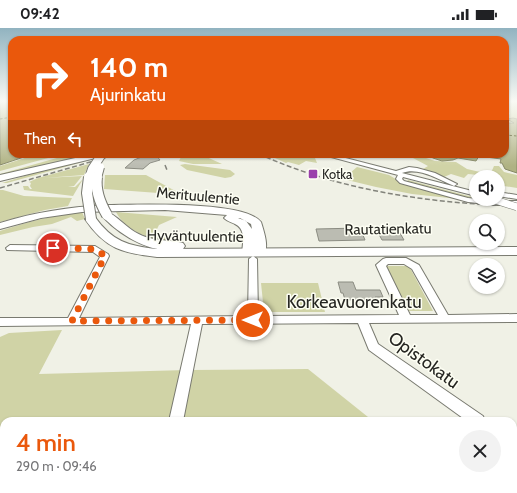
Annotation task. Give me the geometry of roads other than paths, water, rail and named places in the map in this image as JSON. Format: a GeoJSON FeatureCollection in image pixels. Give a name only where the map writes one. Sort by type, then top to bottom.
{"type":"FeatureCollection","features":[{"type":"Feature","properties":{"kind":"highway"},"geometry":{"type":"LineString","coordinates":[[0,172],[51,158]]}},
{"type":"Feature","properties":{"kind":"highway"},"geometry":{"type":"LineString","coordinates":[[0,178],[86,158]]}},
{"type":"Feature","properties":{"kind":"highway","name":"Hyväntuulentie"},"geometry":{"type":"LineString","coordinates":[[100,158],[93,166],[88,181],[86,200],[91,218],[98,230],[108,240],[131,249],[169,254],[254,251]]}},
{"type":"Feature","properties":{"kind":"highway","name":"Hyväntuulentie"},"geometry":{"type":"LineString","coordinates":[[105,158],[100,166],[97,180],[98,197],[107,214],[122,231],[131,236],[156,244],[254,251]]}},
{"type":"Feature","properties":{"kind":"highway","name":"Rautatienkatu"},"geometry":{"type":"LineString","coordinates":[[254,251],[517,244]]}},
{"type":"Feature","properties":{"kind":"highway","name":"Rautatienkatu"},"geometry":{"type":"LineString","coordinates":[[254,251],[517,251]]}},
{"type":"Feature","properties":{"kind":"main road","name":"Merituulentie"},"geometry":{"type":"LineString","coordinates":[[0,226],[26,218],[95,209],[129,209],[222,217],[236,220],[247,227],[254,251]]}},
{"type":"Feature","properties":{"kind":"main road","name":"Merituulentie"},"geometry":{"type":"LineString","coordinates":[[0,229],[43,215]]}},
{"type":"Feature","properties":{"kind":"street"},"geometry":{"type":"LineString","coordinates":[[338,158],[469,192]]}},
{"type":"Feature","properties":{"kind":"street"},"geometry":{"type":"LineString","coordinates":[[398,174],[402,170],[415,169],[469,188]]}},
{"type":"Feature","properties":{"kind":"street"},"geometry":{"type":"LineString","coordinates":[[398,174],[399,179],[402,182],[455,197],[488,203],[515,201]]}},
{"type":"Feature","properties":{"kind":"street"},"geometry":{"type":"LineString","coordinates":[[505,200],[515,201]]}},
{"type":"Feature","properties":{"kind":"street"},"geometry":{"type":"LineString","coordinates":[[505,200],[515,201]]}},
{"type":"Feature","properties":{"kind":"street"},"geometry":{"type":"LineString","coordinates":[[10,248],[95,249],[105,256],[72,321]]}},
{"type":"Feature","properties":{"kind":"street"},"geometry":{"type":"LineString","coordinates":[[253,320],[254,251]]}},
{"type":"Feature","properties":{"kind":"street"},"geometry":{"type":"LineString","coordinates":[[406,318],[380,265],[386,261],[406,261],[416,267],[445,318]]}},
{"type":"Feature","properties":{"kind":"street","name":"Korkeavuorenkatu"},"geometry":{"type":"LineString","coordinates":[[0,322],[517,318]]}},
{"type":"Feature","properties":{"kind":"street","name":"Opistokatu"},"geometry":{"type":"LineString","coordinates":[[362,319],[373,347],[472,417]]}},
{"type":"Feature","properties":{"kind":"street"},"geometry":{"type":"LineString","coordinates":[[177,417],[197,320]]}},
{"type":"Feature","properties":{"kind":"railway"},"geometry":{"type":"LineString","coordinates":[[0,188],[104,158]]}},
{"type":"Feature","properties":{"kind":"railway"},"geometry":{"type":"LineString","coordinates":[[269,158],[321,177],[385,193],[451,202],[517,206]]}},
{"type":"Feature","properties":{"kind":"railway"},"geometry":{"type":"LineString","coordinates":[[165,165],[167,170]]}},
{"type":"Feature","properties":{"kind":"place","name":"Kotka"},"geometry":{"type":"Point","coordinates":[313,174]}}]}
